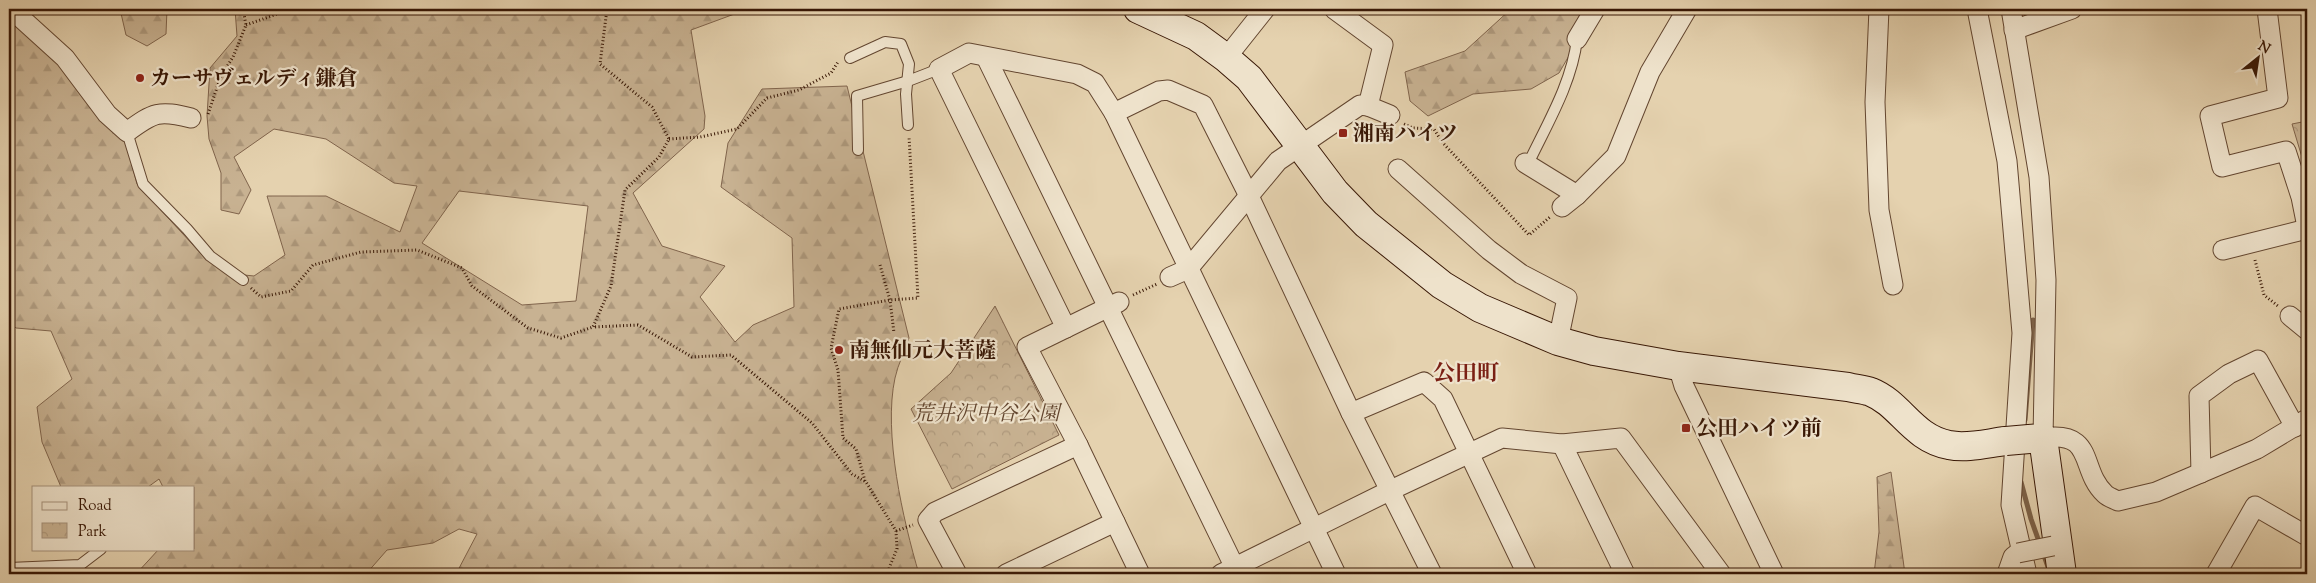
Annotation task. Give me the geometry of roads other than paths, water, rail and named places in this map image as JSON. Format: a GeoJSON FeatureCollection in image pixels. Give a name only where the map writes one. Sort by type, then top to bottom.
{"type":"FeatureCollection","features":[{"type":"Feature","properties":{"kind":"street"},"geometry":{"type":"LineString","coordinates":[[11,9],[66,58],[107,114],[127,132],[143,120],[157,113],[167,112],[191,118]]}},
{"type":"Feature","properties":{"kind":"street"},"geometry":{"type":"LineString","coordinates":[[1138,9],[1196,36],[1249,78],[1335,192],[1366,224],[1442,285],[1480,308],[1558,341],[1594,351],[1678,366],[1848,387],[1871,392],[1891,406],[1913,428],[1930,439],[1949,445],[2060,435],[2077,444],[2087,457],[2098,486],[2106,495],[2118,501],[2156,492],[2201,473],[2257,449],[2301,423],[2258,360],[2229,374],[2199,396],[2201,473]]}},
{"type":"Feature","properties":{"kind":"street"},"geometry":{"type":"LineString","coordinates":[[1226,58],[1265,9]]}},
{"type":"Feature","properties":{"kind":"street"},"geometry":{"type":"LineString","coordinates":[[1334,9],[1383,45],[1368,106]]}},
{"type":"Feature","properties":{"kind":"street"},"geometry":{"type":"LineString","coordinates":[[1577,39],[1596,9]]}},
{"type":"Feature","properties":{"kind":"street"},"geometry":{"type":"LineString","coordinates":[[1562,207],[1577,195],[1616,156],[1650,72],[1687,9]]}},
{"type":"Feature","properties":{"kind":"street"},"geometry":{"type":"LineString","coordinates":[[1879,9],[1876,102],[1879,210],[1893,285]]}},
{"type":"Feature","properties":{"kind":"street"},"geometry":{"type":"LineString","coordinates":[[1977,9],[2007,161],[2022,333],[2011,505],[2027,574]]}},
{"type":"Feature","properties":{"kind":"street"},"geometry":{"type":"LineString","coordinates":[[1982,32],[2013,21],[2072,9]]}},
{"type":"Feature","properties":{"kind":"street"},"geometry":{"type":"LineString","coordinates":[[2223,250],[2253,252],[2307,228],[2304,196],[2286,151],[2222,166],[2210,116],[2278,98],[2266,9]]}},
{"type":"Feature","properties":{"kind":"street"},"geometry":{"type":"LineString","coordinates":[[2013,21],[2039,176],[2046,280],[2026,439],[2062,574]]}},
{"type":"Feature","properties":{"kind":"street"},"geometry":{"type":"LineString","coordinates":[[1066,328],[939,70],[969,53],[1077,74],[1095,82],[1114,113],[1336,574]]}},
{"type":"Feature","properties":{"kind":"street"},"geometry":{"type":"LineString","coordinates":[[986,56],[1114,305],[1231,572],[1314,528],[1502,438],[1562,444],[1622,438],[1721,574]]}},
{"type":"Feature","properties":{"kind":"street"},"geometry":{"type":"LineString","coordinates":[[1114,113],[1159,91],[1168,90],[1203,105],[1250,196],[1351,413],[1432,574]]}},
{"type":"Feature","properties":{"kind":"street"},"geometry":{"type":"LineString","coordinates":[[1170,278],[1188,269],[1278,161],[1360,104],[1394,118]]}},
{"type":"Feature","properties":{"kind":"street"},"geometry":{"type":"LineString","coordinates":[[1527,163],[1577,195]]}},
{"type":"Feature","properties":{"kind":"street"},"geometry":{"type":"LineString","coordinates":[[1398,169],[1489,250],[1521,274],[1567,298],[1558,341]]}},
{"type":"Feature","properties":{"kind":"street"},"geometry":{"type":"LineString","coordinates":[[1114,305],[1027,347],[1078,445],[1140,574]]}},
{"type":"Feature","properties":{"kind":"street"},"geometry":{"type":"LineString","coordinates":[[2290,316],[2307,330]]}},
{"type":"Feature","properties":{"kind":"street"},"geometry":{"type":"LineString","coordinates":[[1678,366],[1684,386],[1774,574]]}},
{"type":"Feature","properties":{"kind":"street"},"geometry":{"type":"LineString","coordinates":[[1351,413],[1424,382],[1443,399],[1527,574]]}},
{"type":"Feature","properties":{"kind":"street"},"geometry":{"type":"LineString","coordinates":[[1562,444],[1625,574]]}},
{"type":"Feature","properties":{"kind":"street"},"geometry":{"type":"LineString","coordinates":[[957,574],[928,520],[935,512],[1078,445]]}},
{"type":"Feature","properties":{"kind":"street"},"geometry":{"type":"LineString","coordinates":[[2216,574],[2255,506],[2307,536]]}},
{"type":"Feature","properties":{"kind":"street"},"geometry":{"type":"LineString","coordinates":[[1006,574],[1115,522]]}},
{"type":"Feature","properties":{"kind":"street"},"geometry":{"type":"LineString","coordinates":[[2007,574],[2013,557],[2018,553],[2056,546]]}},
{"type":"Feature","properties":{"kind":"lane"},"geometry":{"type":"LineString","coordinates":[[1527,163],[1568,78],[1575,58],[1577,39]]}},
{"type":"Feature","properties":{"kind":"lane"},"geometry":{"type":"LineString","coordinates":[[850,58],[885,42],[901,44],[909,64],[906,94],[908,125]]}},
{"type":"Feature","properties":{"kind":"lane"},"geometry":{"type":"LineString","coordinates":[[858,150],[857,96],[908,82],[939,70]]}},
{"type":"Feature","properties":{"kind":"lane"},"geometry":{"type":"LineString","coordinates":[[127,132],[134,147],[143,184],[187,229],[210,256],[243,280]]}},
{"type":"Feature","properties":{"kind":"lane"},"geometry":{"type":"LineString","coordinates":[[9,568],[80,565],[100,550]]}},
{"type":"Feature","properties":{"kind":"waterway"},"geometry":{"type":"LineString","coordinates":[[2025,420],[2033,320],[2040,324]]}},
{"type":"Feature","properties":{"kind":"waterway"},"geometry":{"type":"LineString","coordinates":[[2021,482],[2031,519],[2048,567]]}},
{"type":"Feature","properties":{"kind":"place","name":"カーサヴェルディ鎌倉"},"geometry":{"type":"Point","coordinates":[140,78]}},
{"type":"Feature","properties":{"kind":"place","name":"湘南ハイツ"},"geometry":{"type":"Point","coordinates":[1343,133]}},
{"type":"Feature","properties":{"kind":"place","name":"南無仙元大菩薩"},"geometry":{"type":"Point","coordinates":[839,350]}},
{"type":"Feature","properties":{"kind":"place","name":"公田ハイツ前"},"geometry":{"type":"Point","coordinates":[1686,428]}},
{"type":"Feature","properties":{"kind":"district","name":"公田町"},"geometry":{"type":"Point","coordinates":[1466,372]}},
{"type":"Feature","properties":{"kind":"park label","name":"荒井沢中谷公園"},"geometry":{"type":"Point","coordinates":[986,413]}}]}
